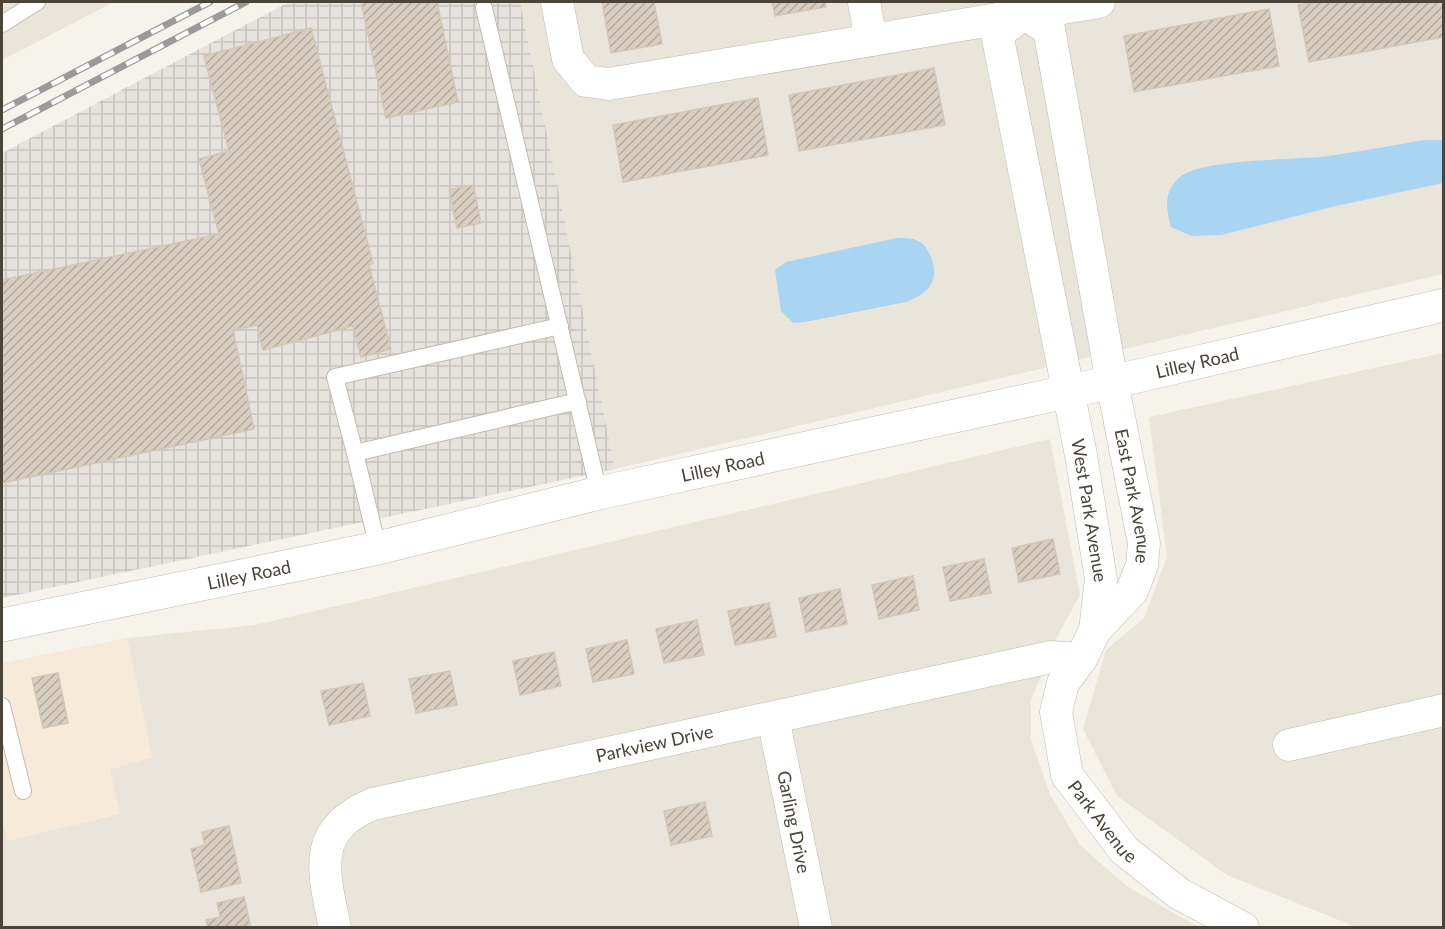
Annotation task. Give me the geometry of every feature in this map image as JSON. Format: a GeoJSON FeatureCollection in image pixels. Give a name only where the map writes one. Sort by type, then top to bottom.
{"type":"FeatureCollection","features":[{"type":"Feature","properties":{"kind":"street"},"geometry":{"type":"LineString","coordinates":[[557,2],[568,59],[586,81],[609,84],[1099,2]]}},
{"type":"Feature","properties":{"kind":"street"},"geometry":{"type":"LineString","coordinates":[[864,2],[871,40]]}},
{"type":"Feature","properties":{"kind":"street","name":"East Park Avenue"},"geometry":{"type":"LineString","coordinates":[[1024,14],[1049,29],[1112,382],[1126,440],[1144,543],[1142,566],[1132,591],[1095,630]]}},
{"type":"Feature","properties":{"kind":"street","name":"West Park Avenue"},"geometry":{"type":"LineString","coordinates":[[1024,14],[997,34],[1081,455],[1101,579],[1095,630]]}},
{"type":"Feature","properties":{"kind":"street","name":"Lilley Road"},"geometry":{"type":"LineString","coordinates":[[2,626],[378,548],[599,493],[1112,382],[1443,305]]}},
{"type":"Feature","properties":{"kind":"street","name":"Park Avenue"},"geometry":{"type":"LineString","coordinates":[[1095,630],[1081,659],[1063,683],[1056,712],[1067,775],[1124,850],[1178,893],[1243,927]]}},
{"type":"Feature","properties":{"kind":"street","name":"Parkview Drive"},"geometry":{"type":"LineString","coordinates":[[335,927],[324,875],[324,859],[332,834],[354,812],[373,804],[1051,657],[1081,659]]}},
{"type":"Feature","properties":{"kind":"street"},"geometry":{"type":"LineString","coordinates":[[1289,745],[1443,710]]}},
{"type":"Feature","properties":{"kind":"street","name":"Garling Drive"},"geometry":{"type":"LineString","coordinates":[[773,718],[816,927]]}},
{"type":"Feature","properties":{"kind":"lane"},"geometry":{"type":"LineString","coordinates":[[2,24],[37,2]]}},
{"type":"Feature","properties":{"kind":"lane"},"geometry":{"type":"LineString","coordinates":[[484,8],[599,493]]}},
{"type":"Feature","properties":{"kind":"lane"},"geometry":{"type":"LineString","coordinates":[[378,548],[335,377],[560,326]]}},
{"type":"Feature","properties":{"kind":"lane"},"geometry":{"type":"LineString","coordinates":[[355,453],[578,401]]}},
{"type":"Feature","properties":{"kind":"lane"},"geometry":{"type":"LineString","coordinates":[[2,706],[23,791]]}},
{"type":"Feature","properties":{"kind":"shaded area"},"geometry":{"type":"Polygon","coordinates":[[[2,2],[114,2],[2,60],[2,2]]]}},
{"type":"Feature","properties":{"kind":"shaded area"},"geometry":{"type":"Polygon","coordinates":[[[289,2],[520,2],[615,469],[2,598],[2,153],[289,2]]]}},
{"type":"Feature","properties":{"kind":"shaded area"},"geometry":{"type":"Polygon","coordinates":[[[520,2],[1443,2],[1443,274],[615,469],[520,2]]]}},
{"type":"Feature","properties":{"kind":"shaded area"},"geometry":{"type":"Polygon","coordinates":[[[1443,353],[1443,927],[1356,927],[1227,875],[1117,796],[1083,729],[1106,650],[1144,618],[1167,557],[1149,417],[1443,353]]]}},
{"type":"Feature","properties":{"kind":"shaded area"},"geometry":{"type":"Polygon","coordinates":[[[1050,439],[1080,595],[1059,633],[1031,700],[1031,740],[1050,794],[1080,845],[1128,887],[1199,927],[2,927],[2,818],[8,841],[110,769],[152,757],[127,638],[255,625],[1050,439]]]}},
{"type":"Feature","properties":{"kind":"shaded area"},"geometry":{"type":"Polygon","coordinates":[[[127,638],[152,757],[110,769],[120,814],[8,841],[2,818],[2,663],[127,638]]]}},
{"type":"Feature","properties":{"kind":"water"},"geometry":{"type":"Polygon","coordinates":[[[1424,140],[1443,140],[1443,183],[1336,206],[1221,235],[1192,236],[1171,227],[1167,207],[1168,194],[1180,177],[1191,171],[1246,161],[1320,157],[1424,140]]]}},
{"type":"Feature","properties":{"kind":"water"},"geometry":{"type":"Polygon","coordinates":[[[897,238],[916,240],[929,252],[934,277],[928,289],[921,295],[906,302],[805,322],[793,323],[781,311],[775,270],[786,262],[897,238]]]}},
{"type":"Feature","properties":{"kind":"building"},"geometry":{"type":"Polygon","coordinates":[[[361,2],[437,2],[458,102],[386,118],[361,2]]]}},
{"type":"Feature","properties":{"kind":"building"},"geometry":{"type":"Polygon","coordinates":[[[602,2],[654,2],[662,44],[611,53],[602,2]]]}},
{"type":"Feature","properties":{"kind":"building"},"geometry":{"type":"Polygon","coordinates":[[[772,2],[825,2],[826,7],[775,16],[772,2]]]}},
{"type":"Feature","properties":{"kind":"building"},"geometry":{"type":"Polygon","coordinates":[[[1320,2],[1444,2],[1444,37],[1309,62],[1298,5],[1320,2]]]}},
{"type":"Feature","properties":{"kind":"building"},"geometry":{"type":"Polygon","coordinates":[[[1269,9],[1279,66],[1134,92],[1124,36],[1269,9]]]}},
{"type":"Feature","properties":{"kind":"building"},"geometry":{"type":"Polygon","coordinates":[[[311,28],[373,263],[369,265],[391,349],[361,357],[353,326],[263,350],[257,325],[233,330],[254,429],[2,483],[2,280],[219,234],[199,159],[229,151],[204,56],[311,28]]]}},
{"type":"Feature","properties":{"kind":"building"},"geometry":{"type":"Polygon","coordinates":[[[934,68],[945,125],[799,151],[789,95],[934,68]]]}},
{"type":"Feature","properties":{"kind":"building"},"geometry":{"type":"Polygon","coordinates":[[[758,98],[768,155],[623,182],[613,125],[758,98]]]}},
{"type":"Feature","properties":{"kind":"building"},"geometry":{"type":"Polygon","coordinates":[[[473,185],[481,223],[457,228],[449,190],[473,185]]]}},
{"type":"Feature","properties":{"kind":"building"},"geometry":{"type":"Polygon","coordinates":[[[1053,539],[1060,574],[1019,582],[1012,548],[1053,539]]]}},
{"type":"Feature","properties":{"kind":"building"},"geometry":{"type":"Polygon","coordinates":[[[984,559],[991,593],[950,601],[943,567],[984,559]]]}},
{"type":"Feature","properties":{"kind":"building"},"geometry":{"type":"Polygon","coordinates":[[[913,576],[919,610],[879,619],[872,585],[913,576]]]}},
{"type":"Feature","properties":{"kind":"building"},"geometry":{"type":"Polygon","coordinates":[[[840,589],[847,624],[806,632],[799,598],[840,589]]]}},
{"type":"Feature","properties":{"kind":"building"},"geometry":{"type":"Polygon","coordinates":[[[769,603],[776,637],[735,645],[728,611],[769,603]]]}},
{"type":"Feature","properties":{"kind":"building"},"geometry":{"type":"Polygon","coordinates":[[[697,620],[704,655],[664,663],[656,629],[697,620]]]}},
{"type":"Feature","properties":{"kind":"building"},"geometry":{"type":"Polygon","coordinates":[[[627,640],[634,674],[593,682],[586,649],[627,640]]]}},
{"type":"Feature","properties":{"kind":"building"},"geometry":{"type":"Polygon","coordinates":[[[554,652],[561,686],[520,695],[513,661],[554,652]]]}},
{"type":"Feature","properties":{"kind":"building"},"geometry":{"type":"Polygon","coordinates":[[[450,671],[457,705],[416,713],[409,679],[450,671]]]}},
{"type":"Feature","properties":{"kind":"building"},"geometry":{"type":"Polygon","coordinates":[[[58,673],[68,723],[43,728],[32,678],[58,673]]]}},
{"type":"Feature","properties":{"kind":"building"},"geometry":{"type":"Polygon","coordinates":[[[363,683],[370,716],[329,725],[321,691],[363,683]]]}},
{"type":"Feature","properties":{"kind":"building"},"geometry":{"type":"Polygon","coordinates":[[[705,802],[712,836],[671,845],[664,811],[705,802]]]}},
{"type":"Feature","properties":{"kind":"building"},"geometry":{"type":"Polygon","coordinates":[[[229,826],[241,883],[201,892],[191,849],[205,845],[202,832],[229,826]]]}},
{"type":"Feature","properties":{"kind":"building"},"geometry":{"type":"Polygon","coordinates":[[[244,897],[251,928],[208,928],[206,920],[220,917],[217,903],[244,897]]]}},
{"type":"Feature","properties":{"kind":"railway"},"geometry":{"type":"LineString","coordinates":[[2,110],[210,2]]}},
{"type":"Feature","properties":{"kind":"railway"},"geometry":{"type":"LineString","coordinates":[[2,129],[246,2]]}}]}
